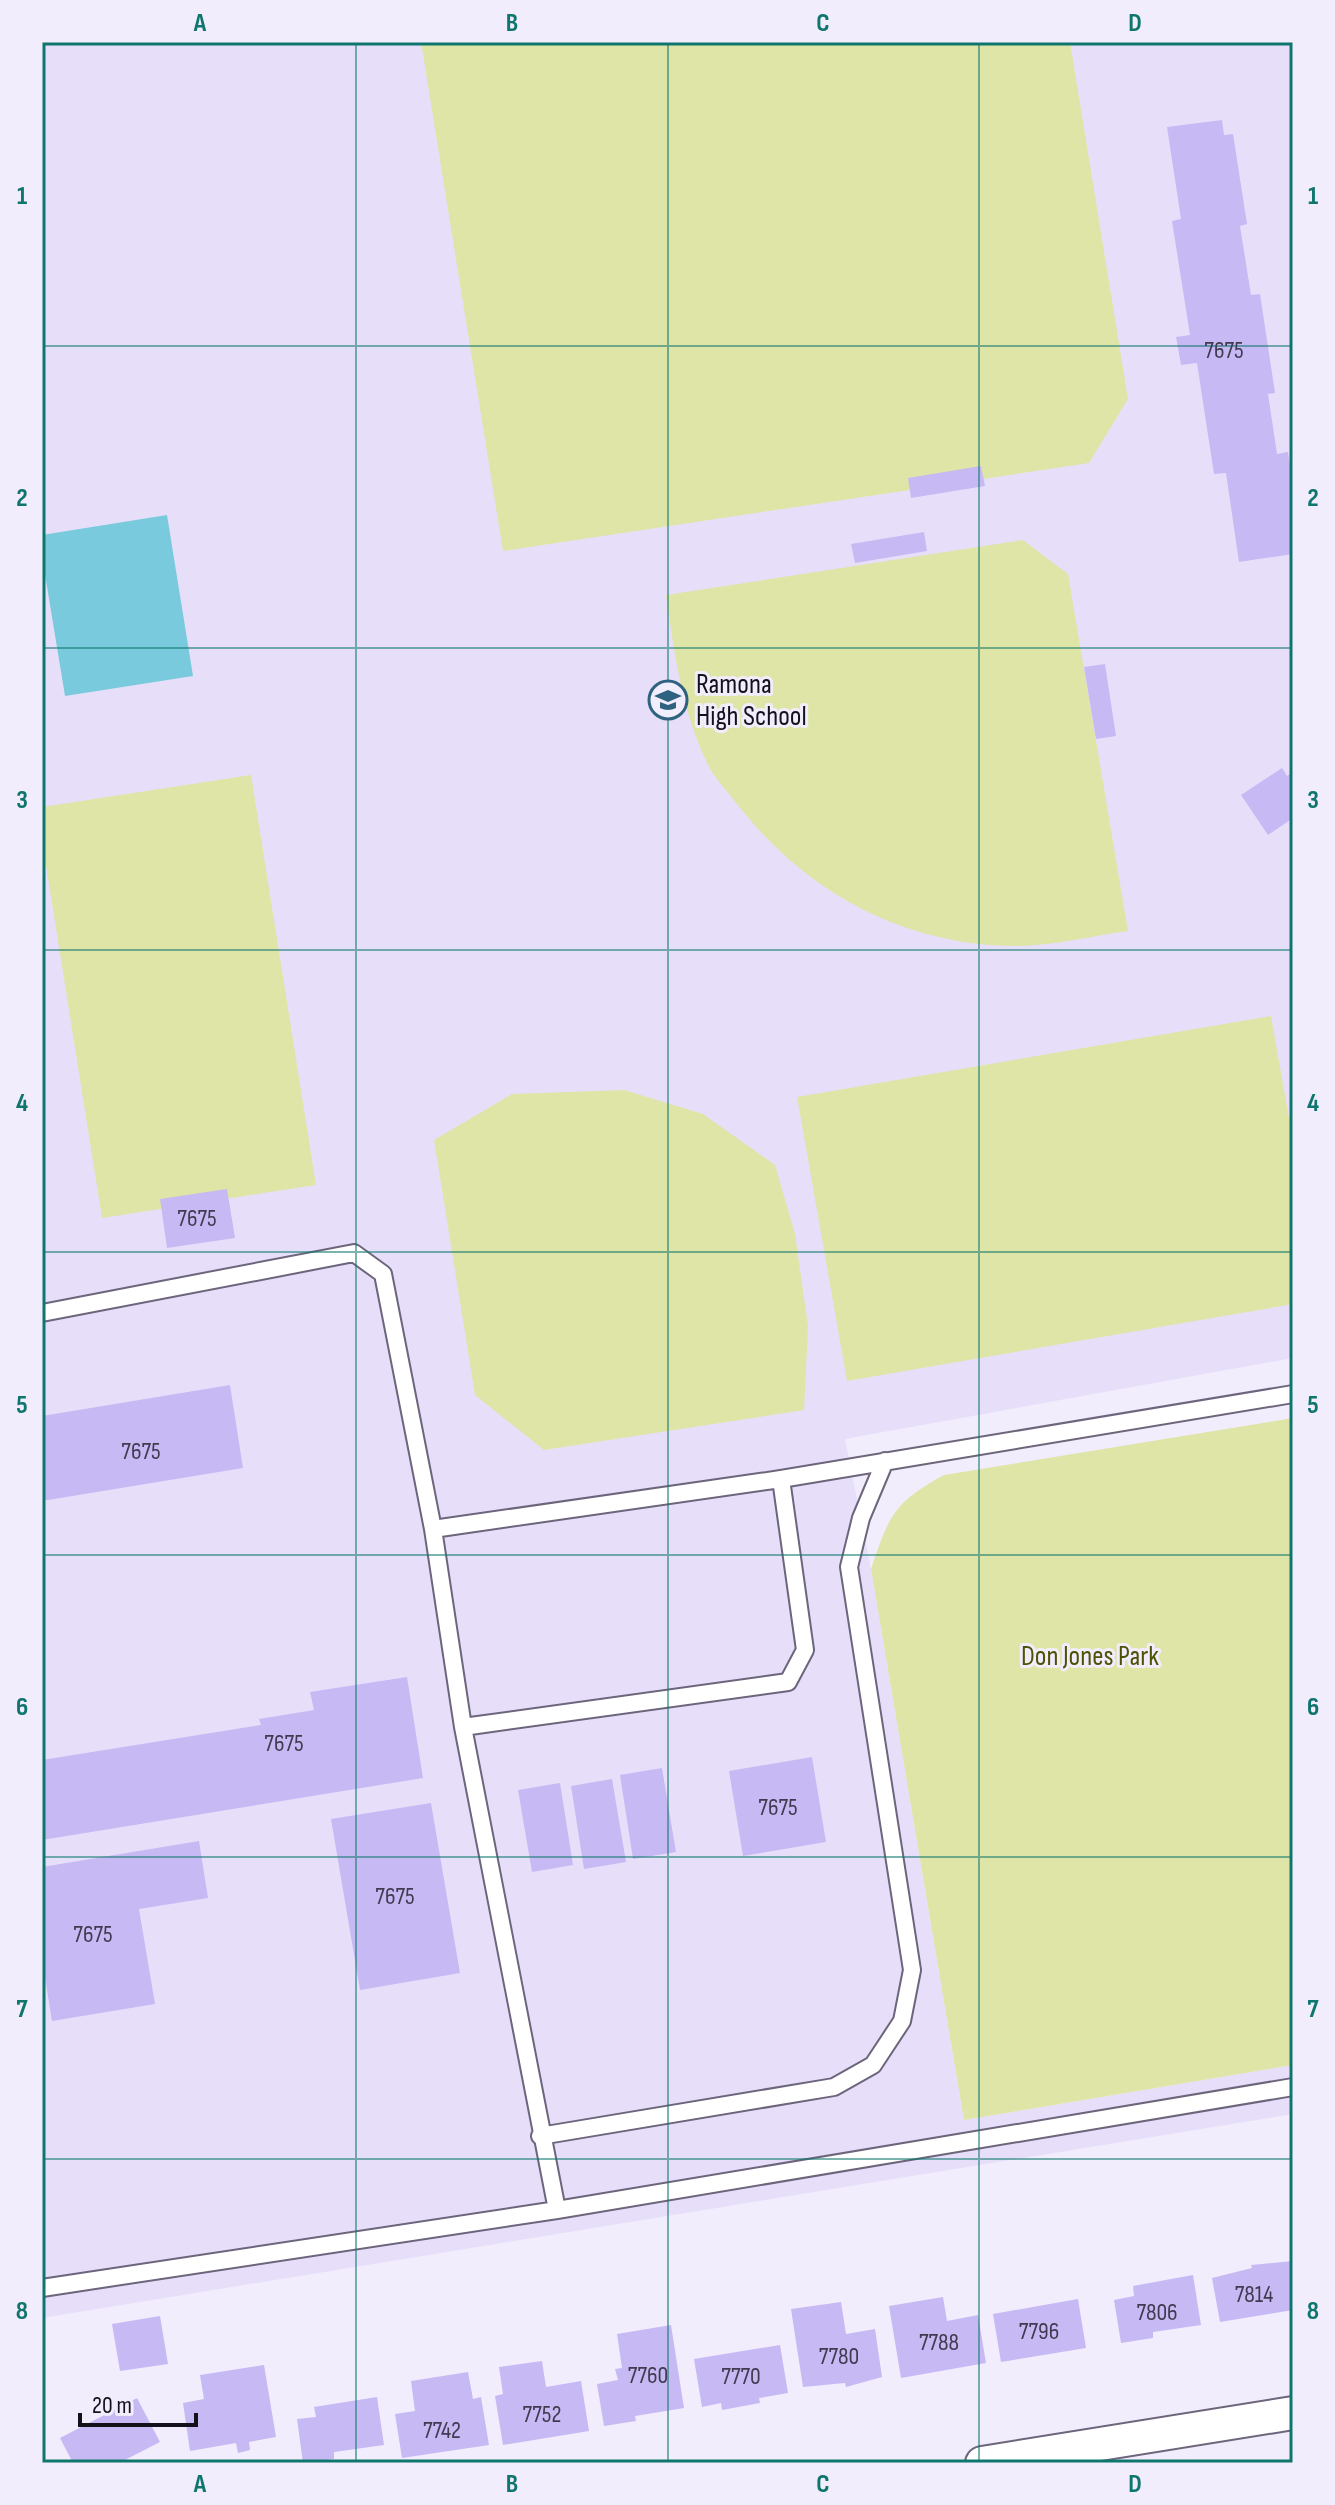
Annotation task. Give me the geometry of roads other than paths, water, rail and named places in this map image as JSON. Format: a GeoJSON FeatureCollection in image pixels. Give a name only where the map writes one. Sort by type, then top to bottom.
{"type":"FeatureCollection","features":[{"type":"Feature","properties":{"kind":"street"},"geometry":{"type":"LineString","coordinates":[[982,2463],[1293,2413]]}},
{"type":"Feature","properties":{"kind":"lane"},"geometry":{"type":"LineString","coordinates":[[42,1313],[354,1253],[383,1274],[433,1529],[463,1727],[540,2136],[557,2210]]}},
{"type":"Feature","properties":{"kind":"lane"},"geometry":{"type":"LineString","coordinates":[[433,1529],[781,1479],[1293,1394]]}},
{"type":"Feature","properties":{"kind":"lane"},"geometry":{"type":"LineString","coordinates":[[540,2136],[834,2087],[873,2065],[902,2021],[912,1970],[849,1567],[861,1518],[885,1461]]}},
{"type":"Feature","properties":{"kind":"lane"},"geometry":{"type":"LineString","coordinates":[[463,1727],[788,1682],[805,1650],[781,1479]]}},
{"type":"Feature","properties":{"kind":"lane"},"geometry":{"type":"LineString","coordinates":[[42,2288],[557,2210],[1293,2087]]}},
{"type":"Feature","properties":{"kind":"water"},"geometry":{"type":"Polygon","coordinates":[[[167,515],[193,676],[65,696],[42,556],[42,535],[167,515]]]}},
{"type":"Feature","properties":{"kind":"place","name":"Ramona High School"},"geometry":{"type":"Point","coordinates":[668,700]}},
{"type":"Feature","properties":{"kind":"park label","name":"Don Jones Park"},"geometry":{"type":"Point","coordinates":[1090,1656]}}]}
